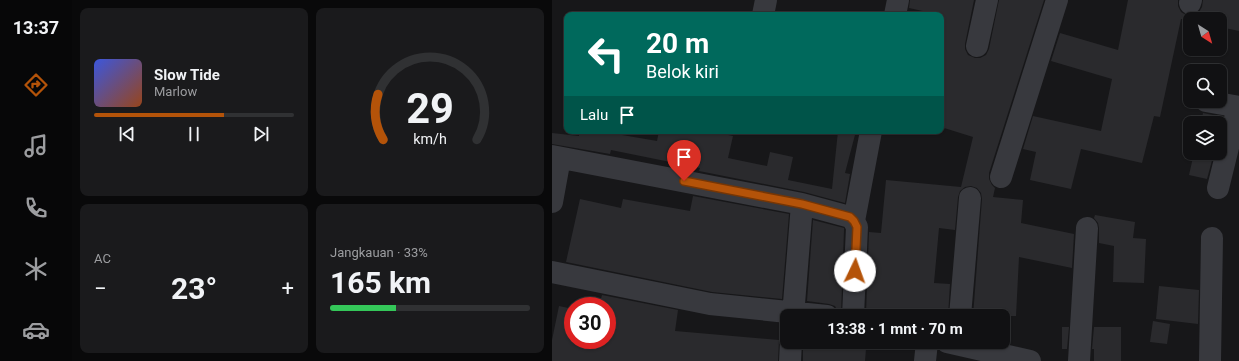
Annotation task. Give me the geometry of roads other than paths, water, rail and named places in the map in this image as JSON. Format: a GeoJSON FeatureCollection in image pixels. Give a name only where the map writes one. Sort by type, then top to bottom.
{"type":"FeatureCollection","features":[{"type":"Feature","properties":{"kind":"street"},"geometry":{"type":"LineString","coordinates":[[764,12],[766,0]]}},
{"type":"Feature","properties":{"kind":"street"},"geometry":{"type":"LineString","coordinates":[[896,12],[898,0]]}},
{"type":"Feature","properties":{"kind":"street"},"geometry":{"type":"LineString","coordinates":[[977,46],[987,0]]}},
{"type":"Feature","properties":{"kind":"street"},"geometry":{"type":"LineString","coordinates":[[1001,177],[1057,0]]}},
{"type":"Feature","properties":{"kind":"street"},"geometry":{"type":"LineString","coordinates":[[1218,188],[1238,107],[1227,105]]}},
{"type":"Feature","properties":{"kind":"street"},"geometry":{"type":"LineString","coordinates":[[854,221],[870,134]]}},
{"type":"Feature","properties":{"kind":"street"},"geometry":{"type":"LineString","coordinates":[[552,202],[556,157],[802,204],[845,215],[854,221],[857,227],[853,309]]}},
{"type":"Feature","properties":{"kind":"street"},"geometry":{"type":"LineString","coordinates":[[961,309],[970,198]]}},
{"type":"Feature","properties":{"kind":"street"},"geometry":{"type":"LineString","coordinates":[[793,309],[802,204]]}},
{"type":"Feature","properties":{"kind":"street"},"geometry":{"type":"LineString","coordinates":[[1079,361],[1087,228]]}},
{"type":"Feature","properties":{"kind":"street"},"geometry":{"type":"LineString","coordinates":[[1210,361],[1212,238]]}},
{"type":"Feature","properties":{"kind":"street"},"geometry":{"type":"LineString","coordinates":[[552,272],[710,304],[780,312]]}},
{"type":"Feature","properties":{"kind":"street"},"geometry":{"type":"LineString","coordinates":[[790,361],[791,349]]}},
{"type":"Feature","properties":{"kind":"street"},"geometry":{"type":"LineString","coordinates":[[925,361],[926,349]]}},
{"type":"Feature","properties":{"kind":"street"},"geometry":{"type":"LineString","coordinates":[[979,349],[1030,361]]}}]}
